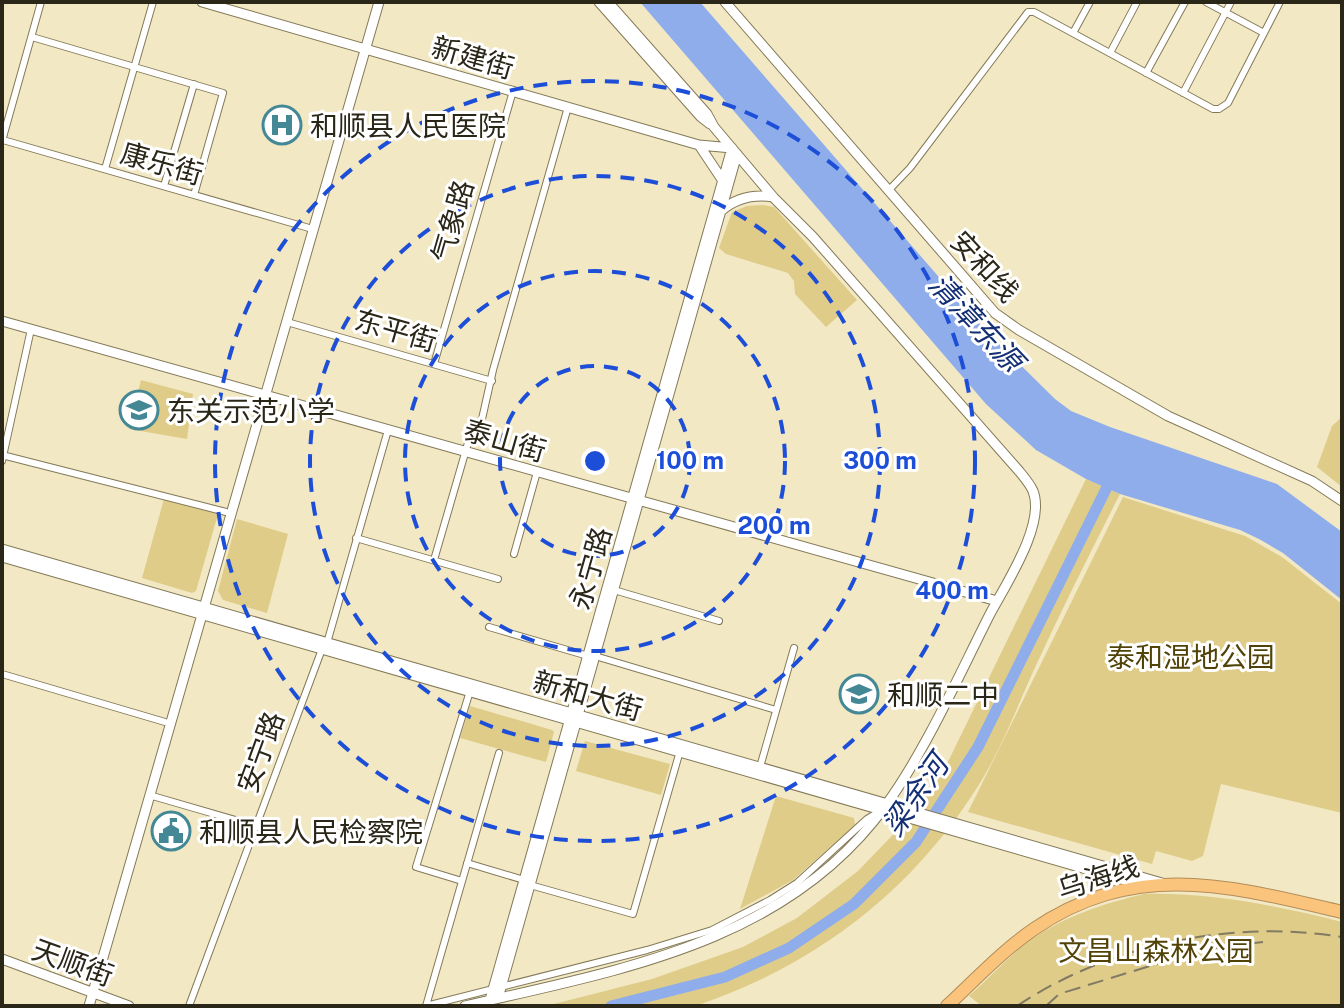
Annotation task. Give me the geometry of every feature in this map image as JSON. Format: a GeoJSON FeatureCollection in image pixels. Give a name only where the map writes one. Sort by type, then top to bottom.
{"type":"FeatureCollection","features":[{"type":"Feature","properties":{"kind":"highway","name":"乌海线"},"geometry":{"type":"LineString","coordinates":[[947,1006],[1020,940],[1051,918],[1084,901],[1142,885],[1162,883],[1217,887],[1342,912]]}},
{"type":"Feature","properties":{"kind":"main road","name":"新建街"},"geometry":{"type":"LineString","coordinates":[[202,2],[699,145],[735,151]]}},
{"type":"Feature","properties":{"kind":"main road"},"geometry":{"type":"LineString","coordinates":[[86,1006],[165,722],[201,610],[226,512],[287,322],[376,2]]}},
{"type":"Feature","properties":{"kind":"main road"},"geometry":{"type":"LineString","coordinates":[[465,1006],[495,994],[674,952],[734,929],[777,905],[825,871],[850,849],[886,806],[941,709],[1035,521],[1036,505],[1031,487],[823,249],[599,2]]}},
{"type":"Feature","properties":{"kind":"main road"},"geometry":{"type":"LineString","coordinates":[[608,2],[707,114],[714,127]]}},
{"type":"Feature","properties":{"kind":"main road","name":"安和线"},"geometry":{"type":"LineString","coordinates":[[725,2],[983,301],[1006,322],[1168,416],[1327,489],[1342,501]]}},
{"type":"Feature","properties":{"kind":"main road"},"geometry":{"type":"LineString","coordinates":[[90,992],[363,48]]}},
{"type":"Feature","properties":{"kind":"main road"},"geometry":{"type":"LineString","coordinates":[[699,145],[723,181]]}},
{"type":"Feature","properties":{"kind":"main road","name":"永宁路"},"geometry":{"type":"LineString","coordinates":[[591,656],[614,590],[723,181],[735,151]]}},
{"type":"Feature","properties":{"kind":"main road","name":"永宁路"},"geometry":{"type":"LineString","coordinates":[[495,994],[721,211],[735,151]]}},
{"type":"Feature","properties":{"kind":"main road"},"geometry":{"type":"LineString","coordinates":[[721,211],[746,197],[773,197]]}},
{"type":"Feature","properties":{"kind":"main road","name":"泰山街"},"geometry":{"type":"LineString","coordinates":[[2,321],[997,601]]}},
{"type":"Feature","properties":{"kind":"main road","name":"安和线"},"geometry":{"type":"LineString","coordinates":[[1284,469],[1314,477],[1342,494]]}},
{"type":"Feature","properties":{"kind":"main road","name":"新和大街"},"geometry":{"type":"LineString","coordinates":[[2,549],[324,646],[1162,883]]}},
{"type":"Feature","properties":{"kind":"main road","name":"新和大街"},"geometry":{"type":"LineString","coordinates":[[2,557],[201,610]]}},
{"type":"Feature","properties":{"kind":"main road","name":"新和大街"},"geometry":{"type":"LineString","coordinates":[[324,646],[470,691],[574,717],[680,751],[886,806]]}},
{"type":"Feature","properties":{"kind":"main road","name":"新和大街"},"geometry":{"type":"LineString","coordinates":[[954,826],[1142,885]]}},
{"type":"Feature","properties":{"kind":"main road","name":"天顺街"},"geometry":{"type":"LineString","coordinates":[[5,958],[129,1006]]}},
{"type":"Feature","properties":{"kind":"street"},"geometry":{"type":"LineString","coordinates":[[2,141],[41,2]]}},
{"type":"Feature","properties":{"kind":"street"},"geometry":{"type":"LineString","coordinates":[[105,169],[153,2]]}},
{"type":"Feature","properties":{"kind":"street"},"geometry":{"type":"LineString","coordinates":[[1073,33],[1090,2]]}},
{"type":"Feature","properties":{"kind":"street"},"geometry":{"type":"LineString","coordinates":[[1110,53],[1137,2]]}},
{"type":"Feature","properties":{"kind":"street"},"geometry":{"type":"LineString","coordinates":[[1146,73],[1185,2]]}},
{"type":"Feature","properties":{"kind":"street"},"geometry":{"type":"LineString","coordinates":[[1206,2],[1264,33]]}},
{"type":"Feature","properties":{"kind":"street"},"geometry":{"type":"LineString","coordinates":[[1183,93],[1231,2]]}},
{"type":"Feature","properties":{"kind":"street"},"geometry":{"type":"LineString","coordinates":[[888,191],[910,168],[1030,11],[1213,109],[1228,103],[1280,2]]}},
{"type":"Feature","properties":{"kind":"street"},"geometry":{"type":"LineString","coordinates":[[32,37],[223,93],[194,195]]}},
{"type":"Feature","properties":{"kind":"street"},"geometry":{"type":"LineString","coordinates":[[164,186],[194,84]]}},
{"type":"Feature","properties":{"kind":"street","name":"气象路"},"geometry":{"type":"LineString","coordinates":[[434,364],[513,91]]}},
{"type":"Feature","properties":{"kind":"street"},"geometry":{"type":"LineString","coordinates":[[434,560],[472,429],[482,419],[493,370],[568,107]]}},
{"type":"Feature","properties":{"kind":"street","name":"康乐街"},"geometry":{"type":"LineString","coordinates":[[2,141],[309,228]]}},
{"type":"Feature","properties":{"kind":"street","name":"东平街"},"geometry":{"type":"LineString","coordinates":[[287,322],[492,381]]}},
{"type":"Feature","properties":{"kind":"street"},"geometry":{"type":"LineString","coordinates":[[31,329],[2,457],[226,512]]}},
{"type":"Feature","properties":{"kind":"street"},"geometry":{"type":"LineString","coordinates":[[2,400],[14,402]]}},
{"type":"Feature","properties":{"kind":"street","name":"安宁路"},"geometry":{"type":"LineString","coordinates":[[189,1006],[324,646],[388,430]]}},
{"type":"Feature","properties":{"kind":"street"},"geometry":{"type":"LineString","coordinates":[[514,554],[537,472]]}},
{"type":"Feature","properties":{"kind":"street"},"geometry":{"type":"LineString","coordinates":[[356,538],[498,579]]}},
{"type":"Feature","properties":{"kind":"street"},"geometry":{"type":"LineString","coordinates":[[614,590],[719,621]]}},
{"type":"Feature","properties":{"kind":"street"},"geometry":{"type":"LineString","coordinates":[[489,627],[776,710]]}},
{"type":"Feature","properties":{"kind":"street"},"geometry":{"type":"LineString","coordinates":[[760,767],[794,648]]}},
{"type":"Feature","properties":{"kind":"street"},"geometry":{"type":"LineString","coordinates":[[2,674],[165,722]]}},
{"type":"Feature","properties":{"kind":"street"},"geometry":{"type":"LineString","coordinates":[[462,881],[416,867],[470,691]]}},
{"type":"Feature","properties":{"kind":"street"},"geometry":{"type":"LineString","coordinates":[[467,863],[633,914],[680,751]]}},
{"type":"Feature","properties":{"kind":"street"},"geometry":{"type":"LineString","coordinates":[[495,994],[426,1006],[499,753]]}},
{"type":"Feature","properties":{"kind":"street"},"geometry":{"type":"LineString","coordinates":[[149,795],[256,826]]}},
{"type":"Feature","properties":{"kind":"green space"},"geometry":{"type":"Polygon","coordinates":[[[747,206],[774,207],[857,300],[826,327],[795,294],[794,281],[788,273],[726,254],[719,248],[732,212],[747,206]]]}},
{"type":"Feature","properties":{"kind":"green space"},"geometry":{"type":"Polygon","coordinates":[[[141,380],[193,394],[187,439],[129,429],[141,380]]]}},
{"type":"Feature","properties":{"kind":"green space"},"geometry":{"type":"Polygon","coordinates":[[[1342,417],[1342,487],[1317,467],[1332,426],[1342,417]]]}},
{"type":"Feature","properties":{"kind":"green space"},"geometry":{"type":"Polygon","coordinates":[[[1086,479],[1120,494],[1053,628],[988,770],[953,822],[924,858],[892,890],[857,920],[781,969],[695,1006],[546,1006],[652,979],[743,947],[797,918],[858,871],[909,818],[942,774],[1086,479]]]}},
{"type":"Feature","properties":{"kind":"green space","name":"泰和湿地公园"},"geometry":{"type":"Polygon","coordinates":[[[1123,497],[1245,536],[1282,557],[1342,604],[1342,813],[1221,784],[1203,856],[1192,861],[1156,851],[1152,864],[968,812],[1123,497]]]}},
{"type":"Feature","properties":{"kind":"green space"},"geometry":{"type":"Polygon","coordinates":[[[164,499],[218,514],[196,591],[192,593],[142,578],[164,499]]]}},
{"type":"Feature","properties":{"kind":"green space"},"geometry":{"type":"Polygon","coordinates":[[[237,519],[288,534],[267,613],[223,600],[218,591],[237,519]]]}},
{"type":"Feature","properties":{"kind":"green space"},"geometry":{"type":"Polygon","coordinates":[[[470,706],[552,730],[546,762],[460,738],[470,706]]]}},
{"type":"Feature","properties":{"kind":"green space"},"geometry":{"type":"Polygon","coordinates":[[[585,741],[670,764],[661,795],[576,771],[585,741]]]}},
{"type":"Feature","properties":{"kind":"green space"},"geometry":{"type":"Polygon","coordinates":[[[776,796],[854,818],[855,825],[793,880],[740,909],[776,796]]]}},
{"type":"Feature","properties":{"kind":"green space","name":"文昌山森林公园"},"geometry":{"type":"Polygon","coordinates":[[[1144,894],[1194,895],[1244,901],[1342,922],[1342,1006],[982,1006],[969,996],[1043,932],[1084,912],[1144,894]]]}},
{"type":"Feature","properties":{"kind":"water","name":"清漳东源"},"geometry":{"type":"Polygon","coordinates":[[[640,2],[700,2],[984,329],[1055,399],[1071,411],[1110,427],[1277,484],[1342,532],[1342,600],[1283,553],[1259,539],[1240,530],[1120,494],[1086,479],[1036,450],[986,404],[640,2]]]}},
{"type":"Feature","properties":{"kind":"waterway","name":"梁余河"},"geometry":{"type":"LineString","coordinates":[[611,1006],[725,977],[789,948],[854,904],[916,842],[978,747],[1113,475]]}},
{"type":"Feature","properties":{"kind":"railway"},"geometry":{"type":"LineString","coordinates":[[1017,1006],[1053,984],[1092,967],[1132,952],[1174,942],[1258,931],[1342,937]]}},
{"type":"Feature","properties":{"kind":"railway"},"geometry":{"type":"LineString","coordinates":[[1046,1006],[1059,994],[1205,949],[1263,942]]}},
{"type":"Feature","properties":{"kind":"place","name":"和顺县人民医院"},"geometry":{"type":"Point","coordinates":[282,125]}},
{"type":"Feature","properties":{"kind":"place","name":"东关示范小学"},"geometry":{"type":"Point","coordinates":[139,410]}},
{"type":"Feature","properties":{"kind":"place","name":"和顺二中"},"geometry":{"type":"Point","coordinates":[859,694]}},
{"type":"Feature","properties":{"kind":"place","name":"和顺县人民检察院"},"geometry":{"type":"Point","coordinates":[171,831]}}]}
